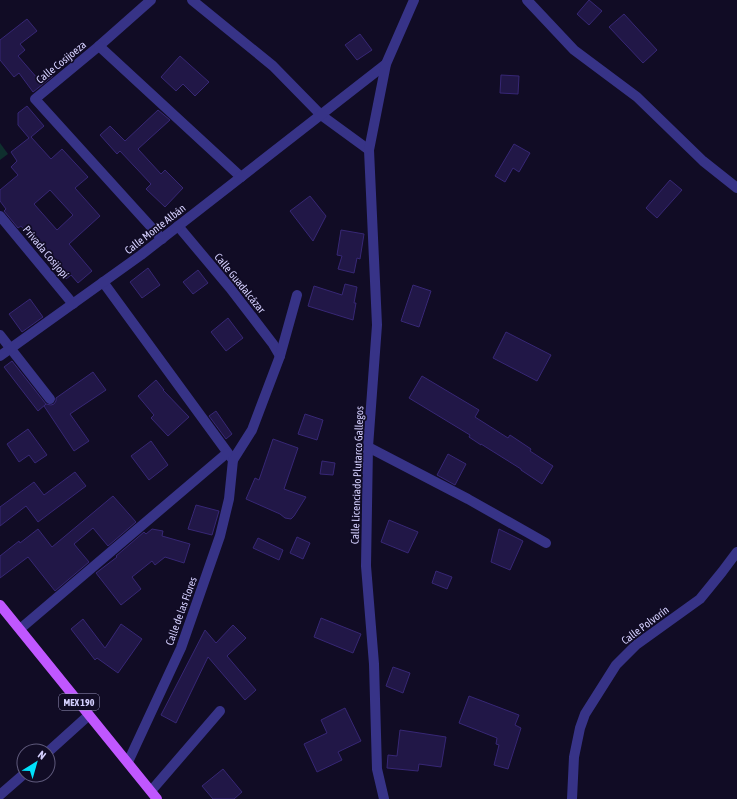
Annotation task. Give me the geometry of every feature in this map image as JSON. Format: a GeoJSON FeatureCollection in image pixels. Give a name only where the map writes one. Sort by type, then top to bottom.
{"type":"FeatureCollection","features":[{"type":"Feature","properties":{"kind":"main road","name":"MEX 190"},"geometry":{"type":"LineString","coordinates":[[0,605],[154,795]]}},
{"type":"Feature","properties":{"kind":"street"},"geometry":{"type":"LineString","coordinates":[[99,46],[151,0]]}},
{"type":"Feature","properties":{"kind":"street"},"geometry":{"type":"LineString","coordinates":[[192,0],[273,66],[321,115],[369,150]]}},
{"type":"Feature","properties":{"kind":"street","name":"Calle Licenciado Plutarco Gallegos"},"geometry":{"type":"LineString","coordinates":[[384,799],[376,769],[374,664],[366,566],[368,447],[377,325],[369,150],[386,64],[414,0]]}},
{"type":"Feature","properties":{"kind":"street"},"geometry":{"type":"LineString","coordinates":[[526,0],[574,50],[637,97],[703,161],[737,188]]}},
{"type":"Feature","properties":{"kind":"street","name":"Calle Cosijoeza"},"geometry":{"type":"LineString","coordinates":[[162,239],[35,99],[99,46],[241,177]]}},
{"type":"Feature","properties":{"kind":"street","name":"Calle Monte Albán"},"geometry":{"type":"LineString","coordinates":[[0,356],[141,256],[386,64]]}},
{"type":"Feature","properties":{"kind":"street","name":"Privada Cosijopí"},"geometry":{"type":"LineString","coordinates":[[0,216],[73,304]]}},
{"type":"Feature","properties":{"kind":"street","name":"Calle Guadalcázar"},"geometry":{"type":"LineString","coordinates":[[178,226],[230,288],[273,344],[280,356]]}},
{"type":"Feature","properties":{"kind":"street"},"geometry":{"type":"LineString","coordinates":[[103,282],[230,456]]}},
{"type":"Feature","properties":{"kind":"street","name":"Calle de las Flores"},"geometry":{"type":"LineString","coordinates":[[20,629],[230,456],[252,430],[280,356],[297,295]]}},
{"type":"Feature","properties":{"kind":"street"},"geometry":{"type":"LineString","coordinates":[[0,335],[50,398]]}},
{"type":"Feature","properties":{"kind":"street"},"geometry":{"type":"LineString","coordinates":[[368,447],[468,499],[546,543]]}},
{"type":"Feature","properties":{"kind":"street","name":"Calle de las Flores"},"geometry":{"type":"LineString","coordinates":[[128,762],[181,648],[220,536],[229,499],[230,456]]}},
{"type":"Feature","properties":{"kind":"street","name":"Calle Polvorín"},"geometry":{"type":"LineString","coordinates":[[572,799],[574,757],[580,728],[585,714],[616,665],[636,645],[700,599],[737,552]]}},
{"type":"Feature","properties":{"kind":"street"},"geometry":{"type":"LineString","coordinates":[[154,795],[220,711]]}},
{"type":"Feature","properties":{"kind":"street"},"geometry":{"type":"LineString","coordinates":[[56,745],[90,715]]}},
{"type":"Feature","properties":{"kind":"street"},"geometry":{"type":"LineString","coordinates":[[0,795],[16,781]]}},
{"type":"Feature","properties":{"kind":"green space"},"geometry":{"type":"Polygon","coordinates":[[[0,143],[8,154],[0,160],[0,143]]]}},
{"type":"Feature","properties":{"kind":"building"},"geometry":{"type":"Polygon","coordinates":[[[589,0],[602,11],[589,25],[577,14],[589,0]]]}},
{"type":"Feature","properties":{"kind":"building"},"geometry":{"type":"Polygon","coordinates":[[[624,14],[657,50],[643,63],[609,27],[624,14]]]}},
{"type":"Feature","properties":{"kind":"building"},"geometry":{"type":"Polygon","coordinates":[[[27,19],[37,31],[20,44],[25,50],[18,56],[38,79],[50,71],[53,76],[33,92],[19,73],[14,77],[0,60],[0,40],[27,19]]]}},
{"type":"Feature","properties":{"kind":"building"},"geometry":{"type":"Polygon","coordinates":[[[360,34],[372,50],[357,60],[345,45],[360,34]]]}},
{"type":"Feature","properties":{"kind":"building"},"geometry":{"type":"Polygon","coordinates":[[[180,56],[209,82],[195,96],[183,84],[176,91],[161,77],[180,56]]]}},
{"type":"Feature","properties":{"kind":"building"},"geometry":{"type":"Polygon","coordinates":[[[501,75],[519,76],[518,94],[500,93],[501,75]]]}},
{"type":"Feature","properties":{"kind":"building"},"geometry":{"type":"Polygon","coordinates":[[[27,106],[44,126],[31,137],[51,159],[62,149],[88,177],[75,188],[100,216],[69,244],[92,271],[78,283],[71,275],[66,279],[21,226],[18,228],[4,211],[6,209],[0,201],[0,190],[18,175],[11,167],[17,161],[11,152],[29,138],[18,125],[18,113],[27,106]],[[50,190],[34,204],[57,230],[73,215],[50,190]]]}},
{"type":"Feature","properties":{"kind":"building"},"geometry":{"type":"Polygon","coordinates":[[[158,110],[170,120],[138,149],[161,174],[165,170],[183,188],[165,207],[146,189],[151,184],[120,151],[117,154],[100,135],[110,126],[125,141],[158,110]]]}},
{"type":"Feature","properties":{"kind":"building"},"geometry":{"type":"Polygon","coordinates":[[[514,144],[530,153],[519,172],[513,168],[505,182],[495,176],[514,144]]]}},
{"type":"Feature","properties":{"kind":"building"},"geometry":{"type":"Polygon","coordinates":[[[670,180],[682,190],[657,218],[646,208],[670,180]]]}},
{"type":"Feature","properties":{"kind":"building"},"geometry":{"type":"Polygon","coordinates":[[[310,196],[326,216],[313,241],[290,211],[310,196]]]}},
{"type":"Feature","properties":{"kind":"building"},"geometry":{"type":"Polygon","coordinates":[[[341,230],[364,234],[360,259],[357,258],[354,273],[338,269],[342,256],[337,255],[341,230]]]}},
{"type":"Feature","properties":{"kind":"building"},"geometry":{"type":"Polygon","coordinates":[[[148,268],[160,285],[142,298],[130,282],[148,268]]]}},
{"type":"Feature","properties":{"kind":"building"},"geometry":{"type":"Polygon","coordinates":[[[198,270],[208,283],[193,294],[183,282],[198,270]]]}},
{"type":"Feature","properties":{"kind":"building"},"geometry":{"type":"Polygon","coordinates":[[[345,284],[357,287],[353,320],[308,306],[314,286],[342,295],[345,284]]]}},
{"type":"Feature","properties":{"kind":"building"},"geometry":{"type":"Polygon","coordinates":[[[413,285],[431,291],[419,327],[401,321],[413,285]]]}},
{"type":"Feature","properties":{"kind":"building"},"geometry":{"type":"Polygon","coordinates":[[[30,299],[43,317],[22,332],[9,314],[30,299]]]}},
{"type":"Feature","properties":{"kind":"building"},"geometry":{"type":"Polygon","coordinates":[[[228,318],[243,338],[226,351],[211,332],[228,318]]]}},
{"type":"Feature","properties":{"kind":"building"},"geometry":{"type":"Polygon","coordinates":[[[506,332],[551,355],[537,381],[493,358],[506,332]]]}},
{"type":"Feature","properties":{"kind":"building"},"geometry":{"type":"Polygon","coordinates":[[[12,361],[46,404],[38,411],[4,367],[12,361]]]}},
{"type":"Feature","properties":{"kind":"building"},"geometry":{"type":"Polygon","coordinates":[[[93,372],[106,390],[70,414],[89,441],[74,451],[44,406],[46,404],[54,404],[56,398],[93,372]]]}},
{"type":"Feature","properties":{"kind":"building"},"geometry":{"type":"Polygon","coordinates":[[[422,376],[479,410],[475,417],[508,438],[510,435],[531,449],[530,451],[553,466],[542,484],[521,469],[469,437],[470,435],[409,398],[422,376]]]}},
{"type":"Feature","properties":{"kind":"building"},"geometry":{"type":"Polygon","coordinates":[[[156,380],[163,390],[189,417],[168,436],[151,418],[154,415],[138,396],[156,380]]]}},
{"type":"Feature","properties":{"kind":"building"},"geometry":{"type":"Polygon","coordinates":[[[216,411],[232,434],[226,439],[209,416],[216,411]]]}},
{"type":"Feature","properties":{"kind":"building"},"geometry":{"type":"Polygon","coordinates":[[[305,414],[323,420],[317,440],[298,434],[305,414]]]}},
{"type":"Feature","properties":{"kind":"building"},"geometry":{"type":"Polygon","coordinates":[[[28,429],[47,455],[35,463],[29,455],[19,462],[7,444],[28,429]]]}},
{"type":"Feature","properties":{"kind":"building"},"geometry":{"type":"Polygon","coordinates":[[[273,439],[298,448],[284,489],[306,497],[291,519],[285,518],[280,514],[246,499],[255,478],[259,480],[273,439]]]}},
{"type":"Feature","properties":{"kind":"building"},"geometry":{"type":"Polygon","coordinates":[[[151,441],[168,465],[149,480],[131,456],[151,441]]]}},
{"type":"Feature","properties":{"kind":"building"},"geometry":{"type":"Polygon","coordinates":[[[448,454],[466,464],[455,485],[437,475],[448,454]]]}},
{"type":"Feature","properties":{"kind":"building"},"geometry":{"type":"Polygon","coordinates":[[[322,461],[335,463],[333,475],[320,474],[322,461]]]}},
{"type":"Feature","properties":{"kind":"building"},"geometry":{"type":"Polygon","coordinates":[[[75,472],[86,486],[38,522],[26,506],[0,526],[0,507],[34,482],[44,495],[75,472]]]}},
{"type":"Feature","properties":{"kind":"building"},"geometry":{"type":"Polygon","coordinates":[[[113,496],[136,522],[108,546],[93,528],[74,544],[89,562],[55,591],[28,557],[0,578],[0,556],[19,541],[20,543],[38,529],[52,547],[113,496]]]}},
{"type":"Feature","properties":{"kind":"building"},"geometry":{"type":"Polygon","coordinates":[[[196,505],[219,511],[212,535],[188,529],[196,505]]]}},
{"type":"Feature","properties":{"kind":"building"},"geometry":{"type":"Polygon","coordinates":[[[389,520],[418,532],[408,553],[381,542],[389,520]]]}},
{"type":"Feature","properties":{"kind":"building"},"geometry":{"type":"Polygon","coordinates":[[[152,529],[163,531],[162,536],[190,544],[184,563],[165,557],[155,565],[152,561],[132,577],[141,589],[121,605],[96,573],[117,557],[116,556],[144,532],[146,534],[152,529]]]}},
{"type":"Feature","properties":{"kind":"building"},"geometry":{"type":"Polygon","coordinates":[[[499,529],[523,541],[510,570],[491,562],[499,529]]]}},
{"type":"Feature","properties":{"kind":"building"},"geometry":{"type":"Polygon","coordinates":[[[297,537],[310,543],[303,559],[290,553],[297,537]]]}},
{"type":"Feature","properties":{"kind":"building"},"geometry":{"type":"Polygon","coordinates":[[[258,538],[283,550],[279,560],[253,548],[258,538]]]}},
{"type":"Feature","properties":{"kind":"building"},"geometry":{"type":"Polygon","coordinates":[[[436,571],[452,577],[447,589],[432,583],[436,571]]]}},
{"type":"Feature","properties":{"kind":"building"},"geometry":{"type":"Polygon","coordinates":[[[321,618],[361,634],[353,653],[314,637],[321,618]]]}},
{"type":"Feature","properties":{"kind":"building"},"geometry":{"type":"Polygon","coordinates":[[[83,619],[105,648],[121,624],[142,639],[118,673],[97,658],[95,660],[71,629],[83,619]]]}},
{"type":"Feature","properties":{"kind":"building"},"geometry":{"type":"Polygon","coordinates":[[[233,625],[246,638],[227,656],[256,690],[245,700],[208,657],[176,723],[161,715],[205,630],[216,643],[233,625]]]}},
{"type":"Feature","properties":{"kind":"building"},"geometry":{"type":"Polygon","coordinates":[[[393,667],[410,673],[403,693],[386,686],[393,667]]]}},
{"type":"Feature","properties":{"kind":"building"},"geometry":{"type":"Polygon","coordinates":[[[469,696],[519,715],[515,725],[521,728],[508,769],[494,765],[499,745],[496,744],[497,738],[459,723],[469,696]]]}},
{"type":"Feature","properties":{"kind":"building"},"geometry":{"type":"Polygon","coordinates":[[[345,708],[361,741],[338,752],[342,760],[317,772],[304,744],[327,733],[321,720],[345,708]]]}},
{"type":"Feature","properties":{"kind":"building"},"geometry":{"type":"Polygon","coordinates":[[[400,730],[446,737],[441,767],[419,764],[418,771],[387,768],[388,755],[397,756],[400,730]]]}},
{"type":"Feature","properties":{"kind":"building"},"geometry":{"type":"Polygon","coordinates":[[[223,769],[242,792],[234,799],[213,799],[202,786],[223,769]]]}}]}
